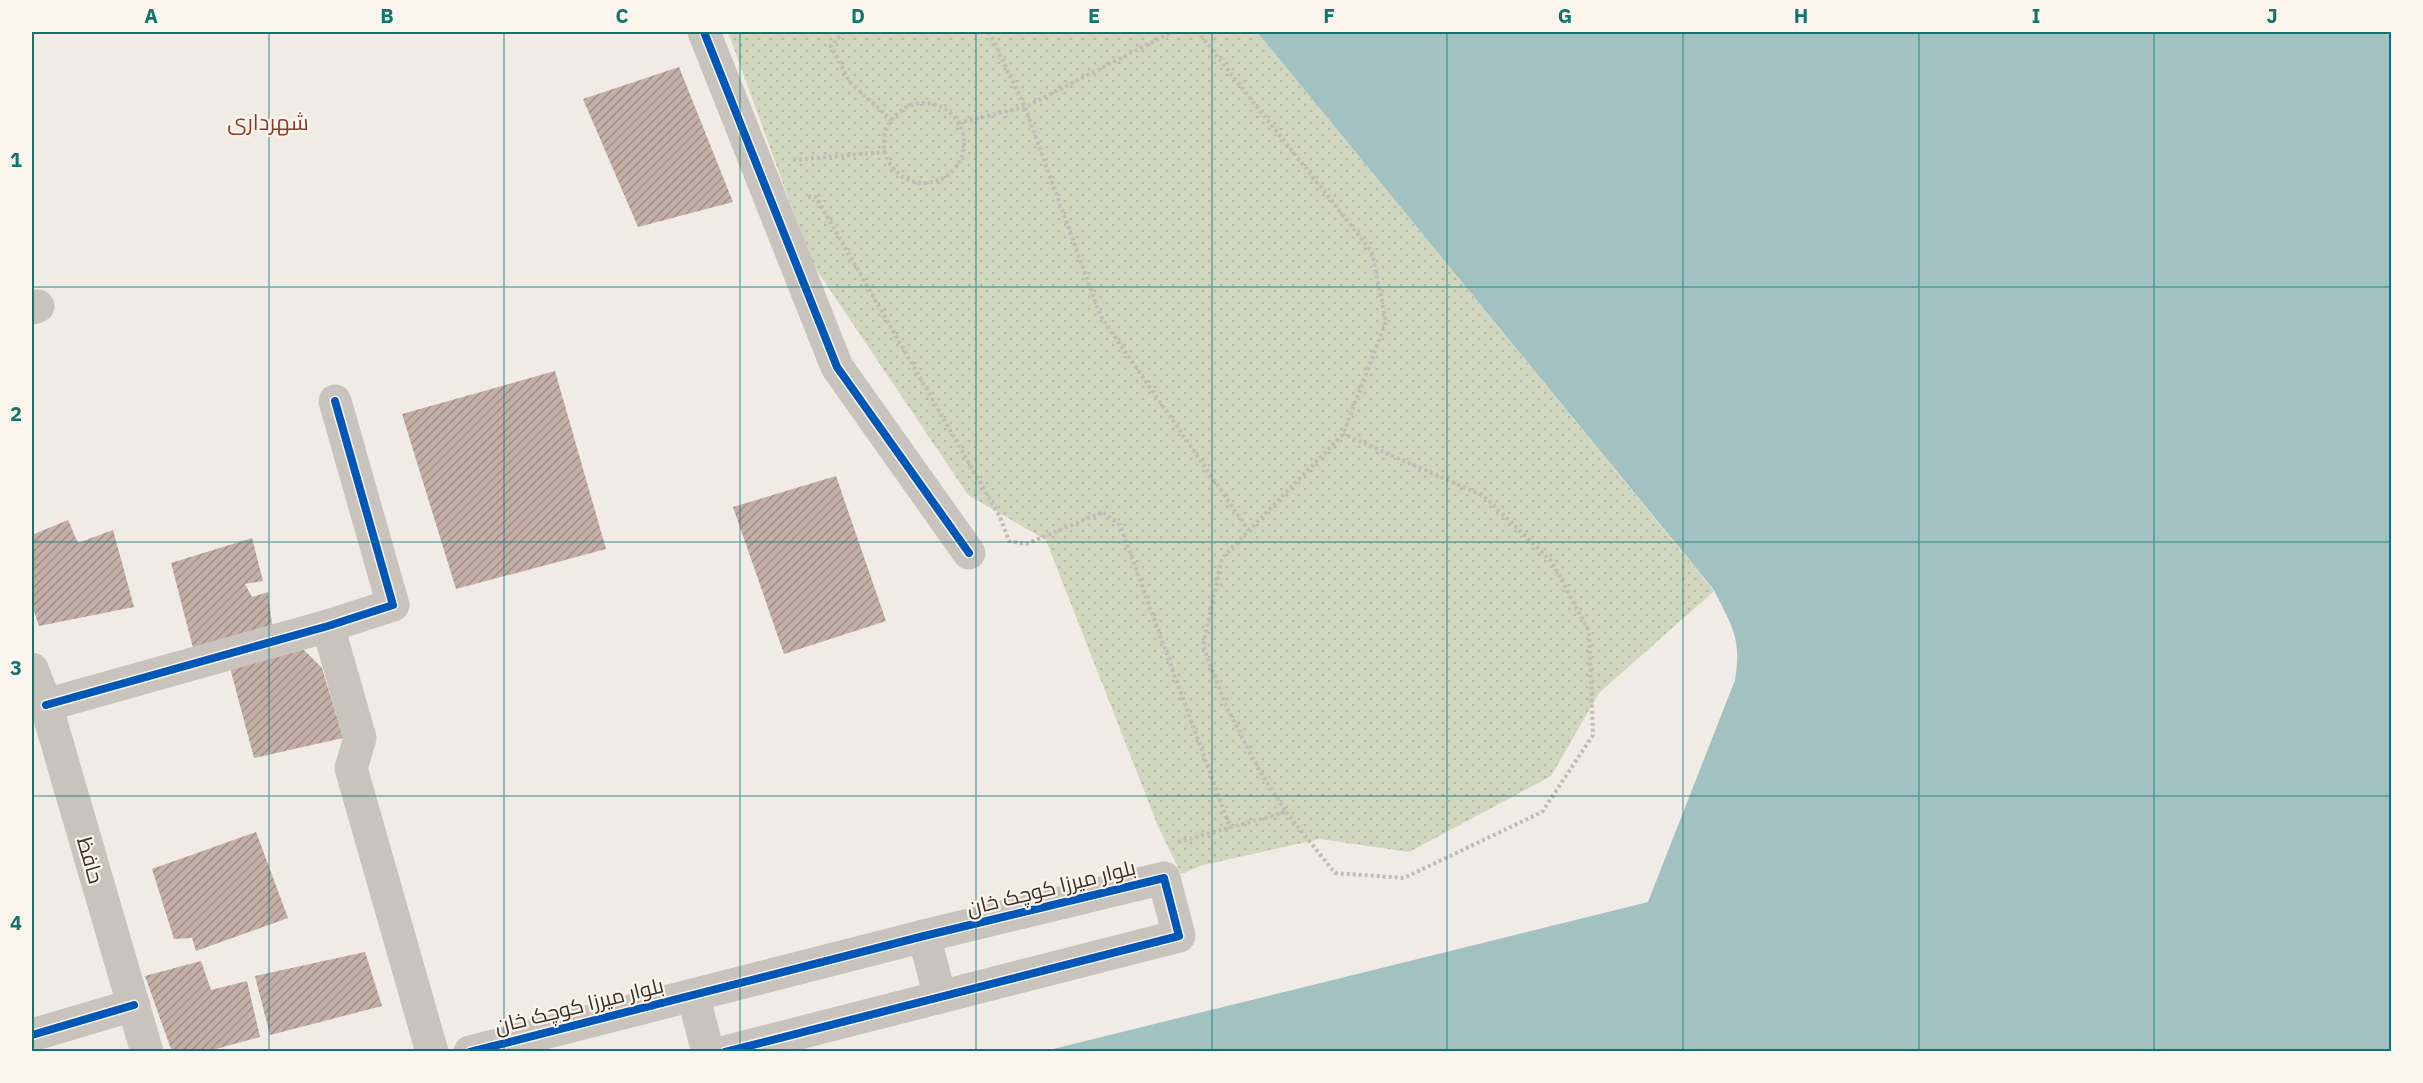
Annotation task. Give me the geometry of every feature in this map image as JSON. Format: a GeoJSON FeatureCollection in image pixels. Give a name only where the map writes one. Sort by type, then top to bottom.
{"type":"FeatureCollection","features":[{"type":"Feature","properties":{"kind":"street"},"geometry":{"type":"LineString","coordinates":[[704,32],[837,367],[969,553]]}},
{"type":"Feature","properties":{"kind":"street"},"geometry":{"type":"LineString","coordinates":[[46,705],[328,626],[393,605],[335,400]]}},
{"type":"Feature","properties":{"kind":"street"},"geometry":{"type":"LineString","coordinates":[[328,626],[360,738],[351,768],[432,1052]]}},
{"type":"Feature","properties":{"kind":"street","name":"حافظ"},"geometry":{"type":"LineString","coordinates":[[32,669],[46,705],[147,1052]]}},
{"type":"Feature","properties":{"kind":"street","name":"بلوار میرزا کوچک خان"},"geometry":{"type":"LineString","coordinates":[[470,1052],[924,936],[1164,878],[1179,936],[725,1052]]}},
{"type":"Feature","properties":{"kind":"street"},"geometry":{"type":"LineString","coordinates":[[924,936],[940,998]]}},
{"type":"Feature","properties":{"kind":"street"},"geometry":{"type":"LineString","coordinates":[[693,995],[708,1052]]}},
{"type":"Feature","properties":{"kind":"street"},"geometry":{"type":"LineString","coordinates":[[32,1035],[134,1005]]}},
{"type":"Feature","properties":{"kind":"path"},"geometry":{"type":"LineString","coordinates":[[844,32],[831,46],[849,81],[891,120]]}},
{"type":"Feature","properties":{"kind":"path"},"geometry":{"type":"LineString","coordinates":[[989,32],[1025,107],[1100,315],[1249,531]]}},
{"type":"Feature","properties":{"kind":"path"},"geometry":{"type":"LineString","coordinates":[[958,123],[1025,107],[1172,32]]}},
{"type":"Feature","properties":{"kind":"path"},"geometry":{"type":"LineString","coordinates":[[1198,32],[1372,252],[1386,322],[1343,434],[1222,558],[1203,646],[1226,706],[1259,770],[1286,812],[1335,873],[1404,878],[1542,812],[1593,735],[1589,631],[1552,562],[1484,496],[1343,434]]}},
{"type":"Feature","properties":{"kind":"path"},"geometry":{"type":"LineString","coordinates":[[932,103],[952,113],[964,133],[963,156],[950,175],[929,184],[906,180],[890,164],[886,152],[884,142],[891,120],[909,106],[932,103]]}},
{"type":"Feature","properties":{"kind":"path"},"geometry":{"type":"LineString","coordinates":[[757,164],[886,152]]}},
{"type":"Feature","properties":{"kind":"path"},"geometry":{"type":"LineString","coordinates":[[770,198],[816,197],[1000,517],[1009,541],[1026,544],[1103,512],[1120,525],[1230,828]]}},
{"type":"Feature","properties":{"kind":"path"},"geometry":{"type":"LineString","coordinates":[[1164,878],[1165,846],[1286,812]]}},
{"type":"Feature","properties":{"kind":"green space"},"geometry":{"type":"Polygon","coordinates":[[[728,32],[1257,32],[1714,591],[1599,693],[1551,776],[1409,852],[1320,839],[1203,865],[1181,874],[1158,826],[1046,540],[968,495],[812,263],[728,32]]]}},
{"type":"Feature","properties":{"kind":"water"},"geometry":{"type":"Polygon","coordinates":[[[1257,32],[2391,32],[2391,1051],[1045,1051],[1648,902],[1735,680],[1737,653],[1734,633],[1714,590],[1257,32]]]}},
{"type":"Feature","properties":{"kind":"building"},"geometry":{"type":"Polygon","coordinates":[[[679,67],[733,202],[638,227],[583,99],[679,67]]]}},
{"type":"Feature","properties":{"kind":"building"},"geometry":{"type":"Polygon","coordinates":[[[555,371],[606,549],[456,589],[402,414],[555,371]]]}},
{"type":"Feature","properties":{"kind":"building"},"geometry":{"type":"Polygon","coordinates":[[[836,476],[886,621],[784,654],[733,507],[836,476]]]}},
{"type":"Feature","properties":{"kind":"building"},"geometry":{"type":"Polygon","coordinates":[[[68,520],[78,543],[113,530],[134,607],[39,626],[32,605],[32,535],[68,520]]]}},
{"type":"Feature","properties":{"kind":"building"},"geometry":{"type":"Polygon","coordinates":[[[252,538],[263,581],[245,584],[252,597],[268,592],[272,625],[193,648],[171,563],[252,538]]]}},
{"type":"Feature","properties":{"kind":"building"},"geometry":{"type":"Polygon","coordinates":[[[301,647],[322,668],[343,738],[254,758],[230,668],[301,647]]]}},
{"type":"Feature","properties":{"kind":"building"},"geometry":{"type":"Polygon","coordinates":[[[256,832],[288,918],[196,951],[192,938],[174,939],[152,869],[256,832]]]}},
{"type":"Feature","properties":{"kind":"building"},"geometry":{"type":"Polygon","coordinates":[[[365,952],[382,1006],[270,1035],[255,976],[365,952]]]}},
{"type":"Feature","properties":{"kind":"building"},"geometry":{"type":"Polygon","coordinates":[[[201,961],[211,990],[247,981],[260,1037],[205,1052],[172,1052],[145,976],[201,961]]]}},
{"type":"Feature","properties":{"kind":"cycle path"},"geometry":{"type":"LineString","coordinates":[[704,32],[837,367],[969,553]]}},
{"type":"Feature","properties":{"kind":"cycle path"},"geometry":{"type":"LineString","coordinates":[[46,705],[328,626],[393,605],[335,401]]}},
{"type":"Feature","properties":{"kind":"cycle path"},"geometry":{"type":"LineString","coordinates":[[470,1052],[924,936],[1164,878],[1179,936],[725,1052]]}},
{"type":"Feature","properties":{"kind":"cycle path"},"geometry":{"type":"LineString","coordinates":[[32,1035],[134,1005]]}},
{"type":"Feature","properties":{"kind":"district","name":"شهرداری"},"geometry":{"type":"Point","coordinates":[268,121]}}]}
